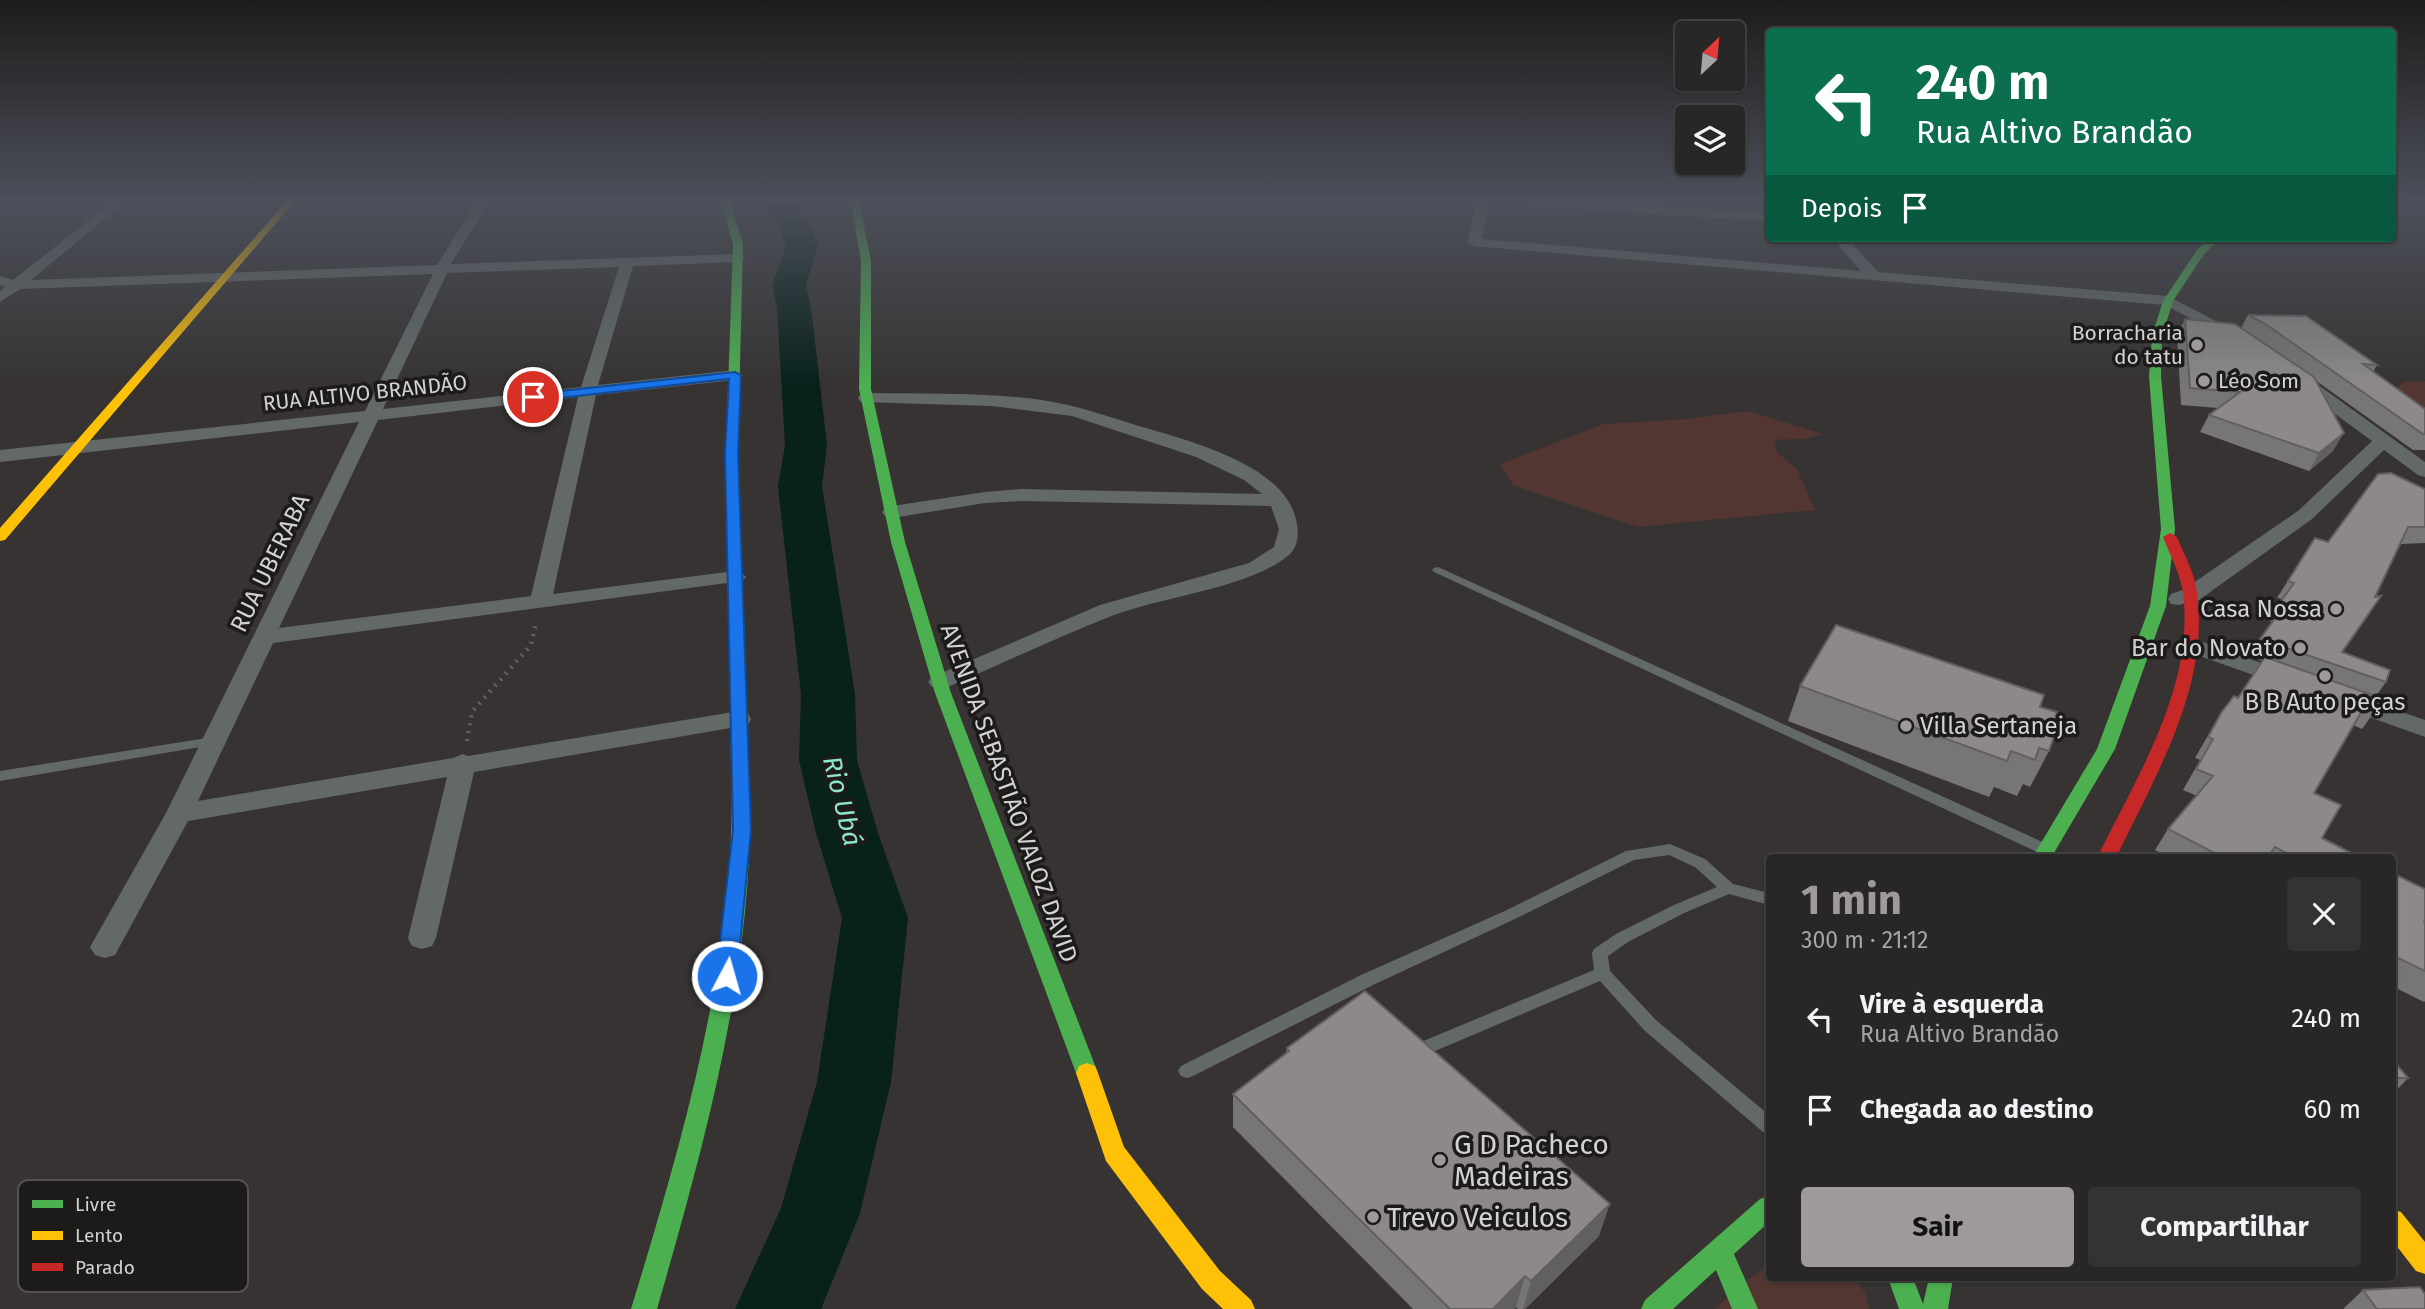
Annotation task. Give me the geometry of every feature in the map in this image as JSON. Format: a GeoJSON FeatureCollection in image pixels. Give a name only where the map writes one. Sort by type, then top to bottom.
{"type":"FeatureCollection","features":[{"type":"Feature","properties":{"kind":"street"},"geometry":{"type":"LineString","coordinates":[[27,275],[42,263]]}},
{"type":"Feature","properties":{"kind":"street"},"geometry":{"type":"LineString","coordinates":[[0,537],[238,263]]}},
{"type":"Feature","properties":{"kind":"street","name":"RUA UBERABA"},"geometry":{"type":"LineString","coordinates":[[105,947],[179,813],[446,263]]}},
{"type":"Feature","properties":{"kind":"street"},"geometry":{"type":"LineString","coordinates":[[4,281],[515,263]]}},
{"type":"Feature","properties":{"kind":"street"},"geometry":{"type":"LineString","coordinates":[[444,266],[622,263]]}},
{"type":"Feature","properties":{"kind":"street"},"geometry":{"type":"LineString","coordinates":[[541,601],[588,391],[627,263]]}},
{"type":"Feature","properties":{"kind":"street"},"geometry":{"type":"LineString","coordinates":[[644,1309],[685,1173],[727,976],[742,830],[732,454],[738,263]]}},
{"type":"Feature","properties":{"kind":"street","name":"AVENIDA SEBASTIÃO VALOZ DAVID"},"geometry":{"type":"LineString","coordinates":[[866,263],[867,398],[892,512],[940,682],[1069,1020],[1114,1153],[1211,1280],[1242,1309]]}},
{"type":"Feature","properties":{"kind":"street"},"geometry":{"type":"LineString","coordinates":[[1722,263],[2168,301],[2249,342]]}},
{"type":"Feature","properties":{"kind":"street"},"geometry":{"type":"LineString","coordinates":[[1862,263],[1874,276]]}},
{"type":"Feature","properties":{"kind":"street"},"geometry":{"type":"LineString","coordinates":[[2043,853],[2106,749],[2158,607],[2168,529],[2155,376],[2157,336],[2168,301],[2193,263]]}},
{"type":"Feature","properties":{"kind":"street"},"geometry":{"type":"LineString","coordinates":[[4,281],[27,275],[229,273]]}},
{"type":"Feature","properties":{"kind":"street"},"geometry":{"type":"LineString","coordinates":[[0,298],[4,281]]}},
{"type":"Feature","properties":{"kind":"street"},"geometry":{"type":"LineString","coordinates":[[2283,367],[2425,471]]}},
{"type":"Feature","properties":{"kind":"street","name":"RUA ALTIVO BRANDÃO"},"geometry":{"type":"LineString","coordinates":[[0,456],[735,375]]}},
{"type":"Feature","properties":{"kind":"street"},"geometry":{"type":"LineString","coordinates":[[867,398],[989,401],[1065,409],[1158,438],[1244,470],[1276,500],[1289,530],[1283,550],[1256,567],[1108,610],[940,682]]}},
{"type":"Feature","properties":{"kind":"street"},"geometry":{"type":"LineString","coordinates":[[2158,607],[2191,594],[2305,515],[2383,441]]}},
{"type":"Feature","properties":{"kind":"street"},"geometry":{"type":"LineString","coordinates":[[892,512],[989,498],[1039,495],[1202,502],[1276,500]]}},
{"type":"Feature","properties":{"kind":"street"},"geometry":{"type":"LineString","coordinates":[[2108,854],[2166,733],[2191,645],[2191,594],[2168,529]]}},
{"type":"Feature","properties":{"kind":"street"},"geometry":{"type":"LineString","coordinates":[[263,637],[735,577]]}},
{"type":"Feature","properties":{"kind":"street"},"geometry":{"type":"LineString","coordinates":[[2191,645],[2425,729]]}},
{"type":"Feature","properties":{"kind":"street"},"geometry":{"type":"LineString","coordinates":[[179,813],[463,763],[739,719]]}},
{"type":"Feature","properties":{"kind":"street"},"geometry":{"type":"LineString","coordinates":[[2101,788],[2106,749]]}},
{"type":"Feature","properties":{"kind":"street"},"geometry":{"type":"LineString","coordinates":[[422,938],[463,763]]}},
{"type":"Feature","properties":{"kind":"street"},"geometry":{"type":"LineString","coordinates":[[2099,836],[2106,854]]}},
{"type":"Feature","properties":{"kind":"street"},"geometry":{"type":"LineString","coordinates":[[1654,1309],[1766,1210]]}},
{"type":"Feature","properties":{"kind":"street"},"geometry":{"type":"LineString","coordinates":[[2396,1225],[2425,1262]]}},
{"type":"Feature","properties":{"kind":"street"},"geometry":{"type":"LineString","coordinates":[[1720,1250],[1745,1309]]}},
{"type":"Feature","properties":{"kind":"street"},"geometry":{"type":"LineString","coordinates":[[1903,1281],[1912,1309]]}},
{"type":"Feature","properties":{"kind":"street"},"geometry":{"type":"LineString","coordinates":[[1935,1309],[1940,1281]]}},
{"type":"Feature","properties":{"kind":"lane"},"geometry":{"type":"LineString","coordinates":[[1438,570],[2043,853]]}},
{"type":"Feature","properties":{"kind":"lane"},"geometry":{"type":"LineString","coordinates":[[0,776],[213,741]]}},
{"type":"Feature","properties":{"kind":"lane"},"geometry":{"type":"LineString","coordinates":[[1187,1071],[1367,980],[1512,914],[1630,855],[1670,849],[1700,863],[1728,888],[1766,898]]}},
{"type":"Feature","properties":{"kind":"lane"},"geometry":{"type":"LineString","coordinates":[[1728,888],[1622,938],[1600,953],[1602,973],[1650,1025],[1766,1123]]}},
{"type":"Feature","properties":{"kind":"lane"},"geometry":{"type":"LineString","coordinates":[[1410,1055],[1602,973]]}},
{"type":"Feature","properties":{"kind":"path"},"geometry":{"type":"LineString","coordinates":[[463,763],[472,712],[531,645],[541,601]]}},
{"type":"Feature","properties":{"kind":"shaded area"},"geometry":{"type":"Polygon","coordinates":[[[2425,381],[2425,421],[2391,396],[2403,382],[2425,381]]]}},
{"type":"Feature","properties":{"kind":"shaded area"},"geometry":{"type":"Polygon","coordinates":[[[1748,411],[1823,434],[1804,439],[1774,440],[1777,452],[1797,469],[1815,510],[1638,527],[1513,485],[1500,464],[1604,424],[1688,419],[1748,411]]]}},
{"type":"Feature","properties":{"kind":"shaded area"},"geometry":{"type":"Polygon","coordinates":[[[1766,1267],[1766,1281],[1856,1281],[1865,1292],[1869,1309],[1715,1309],[1742,1284],[1766,1267]]]}},
{"type":"Feature","properties":{"kind":"building"},"geometry":{"type":"Polygon","coordinates":[[[2248,315],[2306,316],[2377,365],[2363,364],[2425,409],[2425,434],[2264,323],[2248,315]]]}},
{"type":"Feature","properties":{"kind":"building"},"geometry":{"type":"Polygon","coordinates":[[[2185,319],[2235,324],[2314,377],[2344,433],[2319,453],[2209,415],[2240,392],[2190,388],[2185,319]]]}},
{"type":"Feature","properties":{"kind":"building"},"geometry":{"type":"Polygon","coordinates":[[[2391,473],[2425,489],[2425,527],[2408,527],[2375,597],[2381,596],[2342,652],[2390,670],[2386,682],[2260,639],[2284,606],[2279,604],[2294,583],[2288,581],[2315,538],[2328,542],[2378,474],[2391,473]]]}},
{"type":"Feature","properties":{"kind":"building"},"geometry":{"type":"Polygon","coordinates":[[[1836,625],[2044,695],[2040,707],[2057,712],[2052,726],[2057,728],[2049,751],[2039,748],[2035,760],[2011,751],[2007,761],[1800,686],[1836,625]]]}},
{"type":"Feature","properties":{"kind":"building"},"geometry":{"type":"Polygon","coordinates":[[[2265,657],[2381,698],[2377,708],[2366,704],[2314,793],[2341,805],[2322,838],[2353,854],[2288,854],[2275,847],[2270,854],[2216,854],[2168,829],[2213,776],[2196,769],[2213,739],[2208,737],[2221,713],[2234,696],[2238,698],[2265,657]]]}},
{"type":"Feature","properties":{"kind":"building"},"geometry":{"type":"Polygon","coordinates":[[[2396,875],[2425,889],[2425,971],[2396,957],[2396,875]]]}},
{"type":"Feature","properties":{"kind":"building"},"geometry":{"type":"Polygon","coordinates":[[[1365,991],[1610,1204],[1531,1281],[1525,1276],[1493,1309],[1450,1309],[1233,1094],[1289,1051],[1287,1048],[1365,991]]]}},
{"type":"Feature","properties":{"kind":"building"},"geometry":{"type":"Polygon","coordinates":[[[2396,1064],[2408,1078],[2396,1078],[2396,1064]]]}},
{"type":"Feature","properties":{"kind":"building"},"geometry":{"type":"Polygon","coordinates":[[[2420,1287],[2425,1294],[2425,1309],[2377,1309],[2363,1290],[2420,1287]]]}},
{"type":"Feature","properties":{"kind":"waterway","name":"Rio Ubá"},"geometry":{"type":"LineString","coordinates":[[778,1309],[820,1213],[854,1082],[875,918],[847,833],[828,760],[828,694],[800,486],[806,445],[794,308],[789,285],[796,263]]}},
{"type":"Feature","properties":{"kind":"traffic: fast"},"geometry":{"type":"LineString","coordinates":[[732,447],[737,263]]}},
{"type":"Feature","properties":{"kind":"traffic: fast"},"geometry":{"type":"LineString","coordinates":[[866,263],[865,389],[898,542],[943,693],[1087,1073]]}},
{"type":"Feature","properties":{"kind":"traffic: fast"},"geometry":{"type":"LineString","coordinates":[[2043,854],[2106,749],[2158,606],[2168,529],[2155,376],[2157,336],[2168,301],[2193,263]]}},
{"type":"Feature","properties":{"kind":"traffic: fast"},"geometry":{"type":"LineString","coordinates":[[644,1309],[693,1132],[730,953],[742,822],[740,762]]}},
{"type":"Feature","properties":{"kind":"traffic: fast"},"geometry":{"type":"LineString","coordinates":[[1654,1309],[1766,1210]]}},
{"type":"Feature","properties":{"kind":"traffic: fast"},"geometry":{"type":"LineString","coordinates":[[1720,1250],[1745,1309]]}},
{"type":"Feature","properties":{"kind":"traffic: fast"},"geometry":{"type":"LineString","coordinates":[[1902,1281],[1912,1309]]}},
{"type":"Feature","properties":{"kind":"traffic: fast"},"geometry":{"type":"LineString","coordinates":[[1935,1309],[1940,1281]]}},
{"type":"Feature","properties":{"kind":"traffic: slow"},"geometry":{"type":"LineString","coordinates":[[0,537],[237,263]]}},
{"type":"Feature","properties":{"kind":"traffic: slow"},"geometry":{"type":"LineString","coordinates":[[732,447],[740,762]]}},
{"type":"Feature","properties":{"kind":"traffic: slow"},"geometry":{"type":"LineString","coordinates":[[1087,1073],[1114,1153],[1211,1280],[1242,1309]]}},
{"type":"Feature","properties":{"kind":"traffic: slow"},"geometry":{"type":"LineString","coordinates":[[2396,1225],[2425,1262]]}},
{"type":"Feature","properties":{"kind":"traffic: jam"},"geometry":{"type":"LineString","coordinates":[[2108,854],[2168,729],[2189,660],[2192,625],[2190,592],[2170,537]]}},
{"type":"Feature","properties":{"kind":"place","name":"Borracharia do tatu"},"geometry":{"type":"Point","coordinates":[2197,345]}},
{"type":"Feature","properties":{"kind":"place","name":"Léo Som"},"geometry":{"type":"Point","coordinates":[2204,381]}},
{"type":"Feature","properties":{"kind":"place","name":"Casa Nossa"},"geometry":{"type":"Point","coordinates":[2336,609]}},
{"type":"Feature","properties":{"kind":"place","name":"Bar do Novato"},"geometry":{"type":"Point","coordinates":[2300,648]}},
{"type":"Feature","properties":{"kind":"place","name":"B B Auto peças"},"geometry":{"type":"Point","coordinates":[2325,676]}},
{"type":"Feature","properties":{"kind":"place","name":"Villa Sertaneja"},"geometry":{"type":"Point","coordinates":[1906,726]}},
{"type":"Feature","properties":{"kind":"place","name":"G D Pacheco Madeiras"},"geometry":{"type":"Point","coordinates":[1440,1160]}},
{"type":"Feature","properties":{"kind":"place","name":"Trevo Veiculos"},"geometry":{"type":"Point","coordinates":[1373,1217]}},
{"type":"Feature","properties":{"kind":"route"},"geometry":{"type":"LineString","coordinates":[[533,397],[735,375],[732,454],[742,830],[727,976]]}}]}
